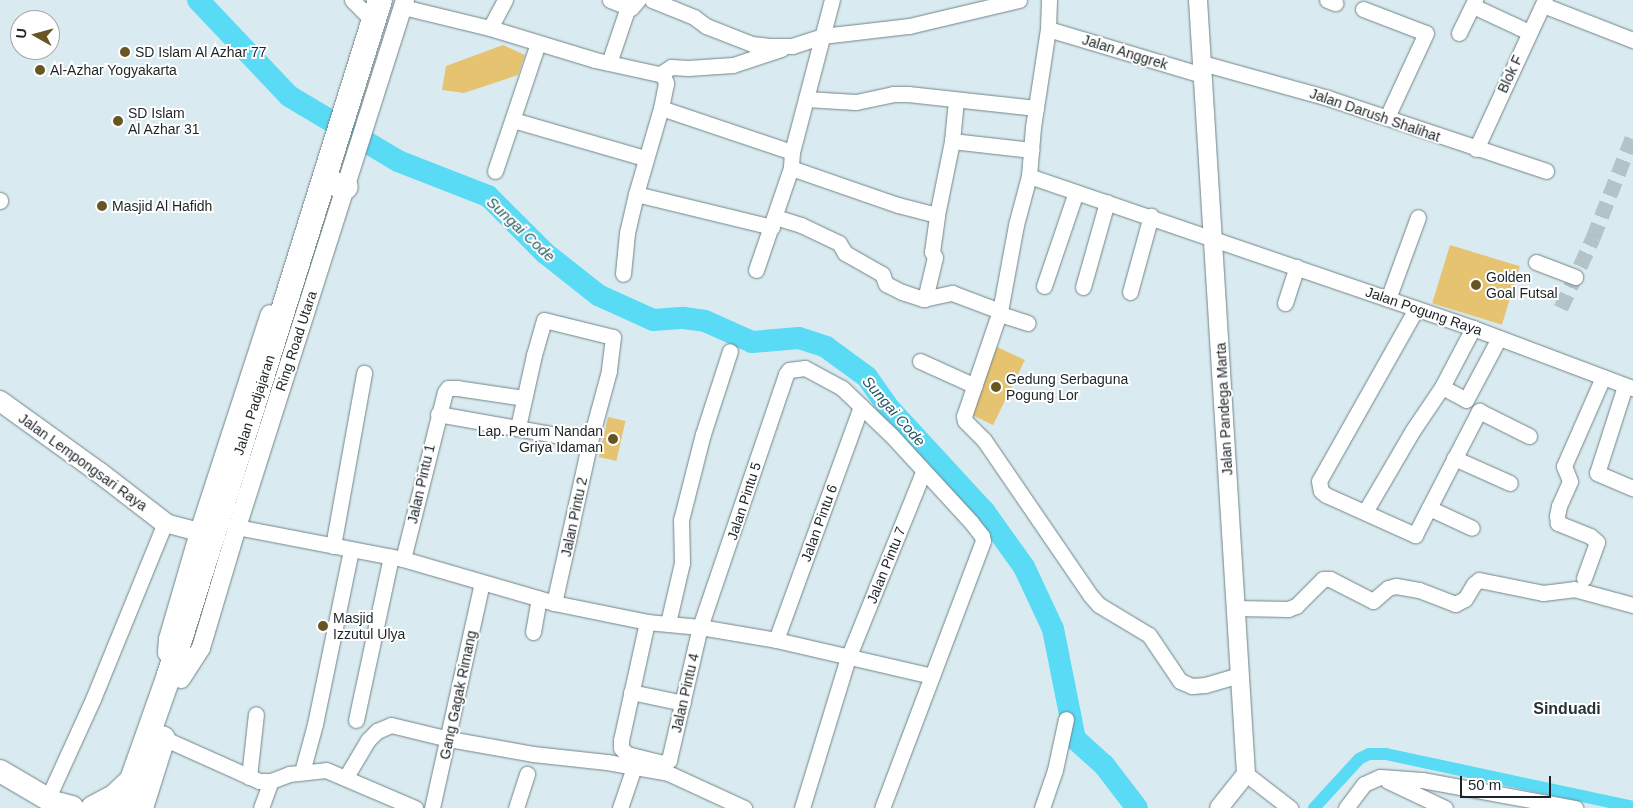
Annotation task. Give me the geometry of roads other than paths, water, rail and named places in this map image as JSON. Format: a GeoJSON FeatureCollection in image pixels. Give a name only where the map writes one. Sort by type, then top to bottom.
{"type":"FeatureCollection","features":[{"type":"Feature","properties":{"kind":"highway","name":"Jalan Padjajaran"},"geometry":{"type":"LineString","coordinates":[[351,117],[399,2]]}},
{"type":"Feature","properties":{"kind":"highway","name":"Jalan Padjajaran"},"geometry":{"type":"LineString","coordinates":[[142,796],[175,677],[337,173],[351,117],[373,10]]}},
{"type":"Feature","properties":{"kind":"highway","name":"Jalan Padjajaran"},"geometry":{"type":"LineString","coordinates":[[122,808],[142,796],[163,738],[175,677]]}},
{"type":"Feature","properties":{"kind":"highway"},"geometry":{"type":"LineString","coordinates":[[93,808],[114,798],[142,796]]}},
{"type":"Feature","properties":{"kind":"main road","name":"Jalan Lempongsari Raya"},"geometry":{"type":"LineString","coordinates":[[0,401],[100,473],[165,523]]}},
{"type":"Feature","properties":{"kind":"main road"},"geometry":{"type":"LineString","coordinates":[[0,771],[60,806]]}},
{"type":"Feature","properties":{"kind":"street"},"geometry":{"type":"LineString","coordinates":[[352,0],[373,10]]}},
{"type":"Feature","properties":{"kind":"street"},"geometry":{"type":"LineString","coordinates":[[609,63],[633,4],[610,0]]}},
{"type":"Feature","properties":{"kind":"street"},"geometry":{"type":"LineString","coordinates":[[652,0],[694,17],[706,26],[752,44],[792,46]]}},
{"type":"Feature","properties":{"kind":"street"},"geometry":{"type":"LineString","coordinates":[[756,270],[791,168],[792,152],[832,0]]}},
{"type":"Feature","properties":{"kind":"street"},"geometry":{"type":"LineString","coordinates":[[399,2],[609,63],[665,71],[733,65],[822,36],[909,26],[985,5],[1019,0]]}},
{"type":"Feature","properties":{"kind":"street"},"geometry":{"type":"LineString","coordinates":[[1049,0],[1048,29],[1036,108],[1029,176],[1016,224],[1000,313],[964,416],[965,421],[984,440],[1090,595],[1099,605],[1149,635],[1180,681],[1192,686],[1205,685],[1240,675]]}},
{"type":"Feature","properties":{"kind":"street","name":"Jalan Pandega Marta"},"geometry":{"type":"LineString","coordinates":[[1198,0],[1246,774]]}},
{"type":"Feature","properties":{"kind":"street"},"geometry":{"type":"LineString","coordinates":[[1459,33],[1474,3],[1529,32]]}},
{"type":"Feature","properties":{"kind":"street"},"geometry":{"type":"LineString","coordinates":[[1544,3],[1633,40]]}},
{"type":"Feature","properties":{"kind":"street","name":"Blok F"},"geometry":{"type":"LineString","coordinates":[[1476,149],[1544,3]]}},
{"type":"Feature","properties":{"kind":"street"},"geometry":{"type":"LineString","coordinates":[[490,28],[503,5]]}},
{"type":"Feature","properties":{"kind":"street"},"geometry":{"type":"LineString","coordinates":[[1363,9],[1426,33],[1387,117]]}},
{"type":"Feature","properties":{"kind":"street","name":"Jalan Anggrek"},"geometry":{"type":"LineString","coordinates":[[1048,29],[1202,69]]}},
{"type":"Feature","properties":{"kind":"street"},"geometry":{"type":"LineString","coordinates":[[496,171],[538,43]]}},
{"type":"Feature","properties":{"kind":"street","name":"Jalan Darush Shalihat"},"geometry":{"type":"LineString","coordinates":[[1202,69],[1319,95],[1546,171]]}},
{"type":"Feature","properties":{"kind":"street"},"geometry":{"type":"LineString","coordinates":[[624,274],[627,233],[645,158],[661,108],[666,83],[665,71]]}},
{"type":"Feature","properties":{"kind":"street"},"geometry":{"type":"LineString","coordinates":[[806,99],[856,102],[893,94],[1036,108]]}},
{"type":"Feature","properties":{"kind":"street"},"geometry":{"type":"LineString","coordinates":[[925,299],[935,257],[932,252],[937,215],[952,141],[956,100]]}},
{"type":"Feature","properties":{"kind":"street"},"geometry":{"type":"LineString","coordinates":[[661,108],[792,152]]}},
{"type":"Feature","properties":{"kind":"street"},"geometry":{"type":"LineString","coordinates":[[513,120],[645,158]]}},
{"type":"Feature","properties":{"kind":"street"},"geometry":{"type":"LineString","coordinates":[[952,141],[1031,150]]}},
{"type":"Feature","properties":{"kind":"street"},"geometry":{"type":"LineString","coordinates":[[791,168],[898,205],[937,215]]}},
{"type":"Feature","properties":{"kind":"street"},"geometry":{"type":"LineString","coordinates":[[175,677],[168,639],[199,532],[337,173]]}},
{"type":"Feature","properties":{"kind":"street","name":"Ring Road Utara"},"geometry":{"type":"LineString","coordinates":[[175,677],[201,648],[337,173]]}},
{"type":"Feature","properties":{"kind":"street","name":"Jalan Pogung Raya"},"geometry":{"type":"LineString","coordinates":[[1029,176],[1151,216],[1473,328],[1629,387]]}},
{"type":"Feature","properties":{"kind":"street"},"geometry":{"type":"LineString","coordinates":[[1044,286],[1076,192]]}},
{"type":"Feature","properties":{"kind":"street"},"geometry":{"type":"LineString","coordinates":[[636,194],[773,222],[801,225],[839,243],[847,254],[882,274],[886,284],[925,299],[952,293],[1028,323]]}},
{"type":"Feature","properties":{"kind":"street"},"geometry":{"type":"LineString","coordinates":[[1083,287],[1107,202]]}},
{"type":"Feature","properties":{"kind":"street"},"geometry":{"type":"LineString","coordinates":[[1130,292],[1151,216]]}},
{"type":"Feature","properties":{"kind":"street"},"geometry":{"type":"LineString","coordinates":[[1388,299],[1418,217]]}},
{"type":"Feature","properties":{"kind":"street"},"geometry":{"type":"LineString","coordinates":[[1536,262],[1575,277]]}},
{"type":"Feature","properties":{"kind":"street"},"geometry":{"type":"LineString","coordinates":[[1285,302],[1297,267]]}},
{"type":"Feature","properties":{"kind":"street"},"geometry":{"type":"LineString","coordinates":[[1416,309],[1320,481],[1321,491],[1415,536],[1479,412],[1529,436]]}},
{"type":"Feature","properties":{"kind":"street","name":"Jalan Pintu 2"},"geometry":{"type":"LineString","coordinates":[[524,398],[544,320],[610,335],[614,342],[609,371],[590,440],[556,598]]}},
{"type":"Feature","properties":{"kind":"street"},"geometry":{"type":"LineString","coordinates":[[1365,512],[1413,430],[1442,387],[1473,328]]}},
{"type":"Feature","properties":{"kind":"street"},"geometry":{"type":"LineString","coordinates":[[1442,387],[1466,400],[1499,338]]}},
{"type":"Feature","properties":{"kind":"street"},"geometry":{"type":"LineString","coordinates":[[668,623],[682,563],[682,520],[703,434],[730,351]]}},
{"type":"Feature","properties":{"kind":"street"},"geometry":{"type":"LineString","coordinates":[[920,361],[975,386]]}},
{"type":"Feature","properties":{"kind":"street","name":"Jalan Pintu 5"},"geometry":{"type":"LineString","coordinates":[[697,643],[700,627],[786,374],[790,370],[804,368],[842,388],[861,406]]}},
{"type":"Feature","properties":{"kind":"street"},"geometry":{"type":"LineString","coordinates":[[333,546],[364,374]]}},
{"type":"Feature","properties":{"kind":"street"},"geometry":{"type":"LineString","coordinates":[[1584,578],[1597,542],[1590,536],[1558,523],[1557,516],[1559,506],[1570,481],[1564,466],[1603,377]]}},
{"type":"Feature","properties":{"kind":"street"},"geometry":{"type":"LineString","coordinates":[[1629,387],[1597,473],[1633,488]]}},
{"type":"Feature","properties":{"kind":"street","name":"Jalan Pintu 1"},"geometry":{"type":"LineString","coordinates":[[356,720],[445,392],[448,388],[457,388],[524,398]]}},
{"type":"Feature","properties":{"kind":"street"},"geometry":{"type":"LineString","coordinates":[[518,427],[524,398]]}},
{"type":"Feature","properties":{"kind":"street"},"geometry":{"type":"LineString","coordinates":[[861,406],[971,522],[983,540],[882,808]]}},
{"type":"Feature","properties":{"kind":"street","name":"Jalan Pintu 6"},"geometry":{"type":"LineString","coordinates":[[776,640],[861,406]]}},
{"type":"Feature","properties":{"kind":"street"},"geometry":{"type":"LineString","coordinates":[[438,414],[590,440]]}},
{"type":"Feature","properties":{"kind":"street"},"geometry":{"type":"LineString","coordinates":[[1454,458],[1510,483]]}},
{"type":"Feature","properties":{"kind":"street","name":"Jalan Pintu 7"},"geometry":{"type":"LineString","coordinates":[[802,808],[848,658],[923,472]]}},
{"type":"Feature","properties":{"kind":"street"},"geometry":{"type":"LineString","coordinates":[[1429,508],[1472,528]]}},
{"type":"Feature","properties":{"kind":"street"},"geometry":{"type":"LineString","coordinates":[[60,806],[93,699],[165,523],[199,532]]}},
{"type":"Feature","properties":{"kind":"street"},"geometry":{"type":"LineString","coordinates":[[237,527],[351,550],[399,557],[539,599],[556,598],[647,622],[700,627],[776,640],[932,676]]}},
{"type":"Feature","properties":{"kind":"street"},"geometry":{"type":"LineString","coordinates":[[302,772],[315,724],[351,550]]}},
{"type":"Feature","properties":{"kind":"street"},"geometry":{"type":"LineString","coordinates":[[1236,608],[1288,610],[1296,606],[1318,581],[1323,579],[1330,579],[1373,602],[1388,588],[1396,586],[1419,590],[1455,604],[1465,599],[1474,584],[1479,580],[1543,593],[1574,589],[1633,605]]}},
{"type":"Feature","properties":{"kind":"street","name":"Gang Gagak Rimang"},"geometry":{"type":"LineString","coordinates":[[432,808],[482,582]]}},
{"type":"Feature","properties":{"kind":"street"},"geometry":{"type":"LineString","coordinates":[[533,632],[539,599]]}},
{"type":"Feature","properties":{"kind":"street"},"geometry":{"type":"LineString","coordinates":[[647,622],[631,692],[683,703]]}},
{"type":"Feature","properties":{"kind":"street","name":"Jalan Pintu 4"},"geometry":{"type":"LineString","coordinates":[[631,692],[621,748],[628,754],[662,763],[670,760],[697,643]]}},
{"type":"Feature","properties":{"kind":"street"},"geometry":{"type":"LineString","coordinates":[[249,777],[256,714]]}},
{"type":"Feature","properties":{"kind":"street"},"geometry":{"type":"LineString","coordinates":[[1042,808],[1055,770],[1066,719]]}},
{"type":"Feature","properties":{"kind":"street"},"geometry":{"type":"LineString","coordinates":[[346,777],[368,740],[377,731],[388,725],[533,754],[668,773],[744,808]]}},
{"type":"Feature","properties":{"kind":"street"},"geometry":{"type":"LineString","coordinates":[[163,738],[259,782],[271,781],[282,776],[302,772],[326,770],[415,808]]}},
{"type":"Feature","properties":{"kind":"street"},"geometry":{"type":"LineString","coordinates":[[620,808],[634,767]]}},
{"type":"Feature","properties":{"kind":"street"},"geometry":{"type":"LineString","coordinates":[[516,808],[527,774]]}},
{"type":"Feature","properties":{"kind":"street"},"geometry":{"type":"LineString","coordinates":[[1219,808],[1246,774],[1287,806]]}},
{"type":"Feature","properties":{"kind":"street"},"geometry":{"type":"LineString","coordinates":[[1380,777],[1445,808]]}},
{"type":"Feature","properties":{"kind":"street"},"geometry":{"type":"LineString","coordinates":[[1346,808],[1364,784],[1380,777],[1422,780],[1575,808]]}},
{"type":"Feature","properties":{"kind":"street"},"geometry":{"type":"LineString","coordinates":[[260,808],[271,781]]}},
{"type":"Feature","properties":{"kind":"waterway","name":"Sungai Code"},"geometry":{"type":"LineString","coordinates":[[198,0],[289,96],[398,161],[488,196],[545,253],[598,295],[653,320],[684,318],[705,321],[752,342],[799,338],[826,347],[867,377],[887,406],[984,511],[1024,567],[1053,629],[1075,739],[1104,765],[1137,808]]}},
{"type":"Feature","properties":{"kind":"waterway"},"geometry":{"type":"LineString","coordinates":[[1314,808],[1359,759],[1369,754],[1386,754],[1633,807]]}},
{"type":"Feature","properties":{"kind":"tunnel"},"geometry":{"type":"LineString","coordinates":[[1561,308],[1593,238],[1633,136]]}},
{"type":"Feature","properties":{"kind":"place","name":"SD Islam Al Azhar 77"},"geometry":{"type":"Point","coordinates":[125,52]}},
{"type":"Feature","properties":{"kind":"place","name":"Al-Azhar Yogyakarta"},"geometry":{"type":"Point","coordinates":[40,70]}},
{"type":"Feature","properties":{"kind":"place","name":"SD Islam Al Azhar 31"},"geometry":{"type":"Point","coordinates":[118,121]}},
{"type":"Feature","properties":{"kind":"place","name":"Masjid Al Hafidh"},"geometry":{"type":"Point","coordinates":[102,206]}},
{"type":"Feature","properties":{"kind":"place","name":"Golden Goal Futsal"},"geometry":{"type":"Point","coordinates":[1476,285]}},
{"type":"Feature","properties":{"kind":"place","name":"Gedung Serbaguna Pogung Lor"},"geometry":{"type":"Point","coordinates":[996,387]}},
{"type":"Feature","properties":{"kind":"place","name":"Lap. Perum Nandan Griya Idaman"},"geometry":{"type":"Point","coordinates":[613,439]}},
{"type":"Feature","properties":{"kind":"place","name":"Masjid Izzutul Ulya"},"geometry":{"type":"Point","coordinates":[323,626]}},
{"type":"Feature","properties":{"kind":"district","name":"Sinduadi"},"geometry":{"type":"Point","coordinates":[1567,709]}}]}
